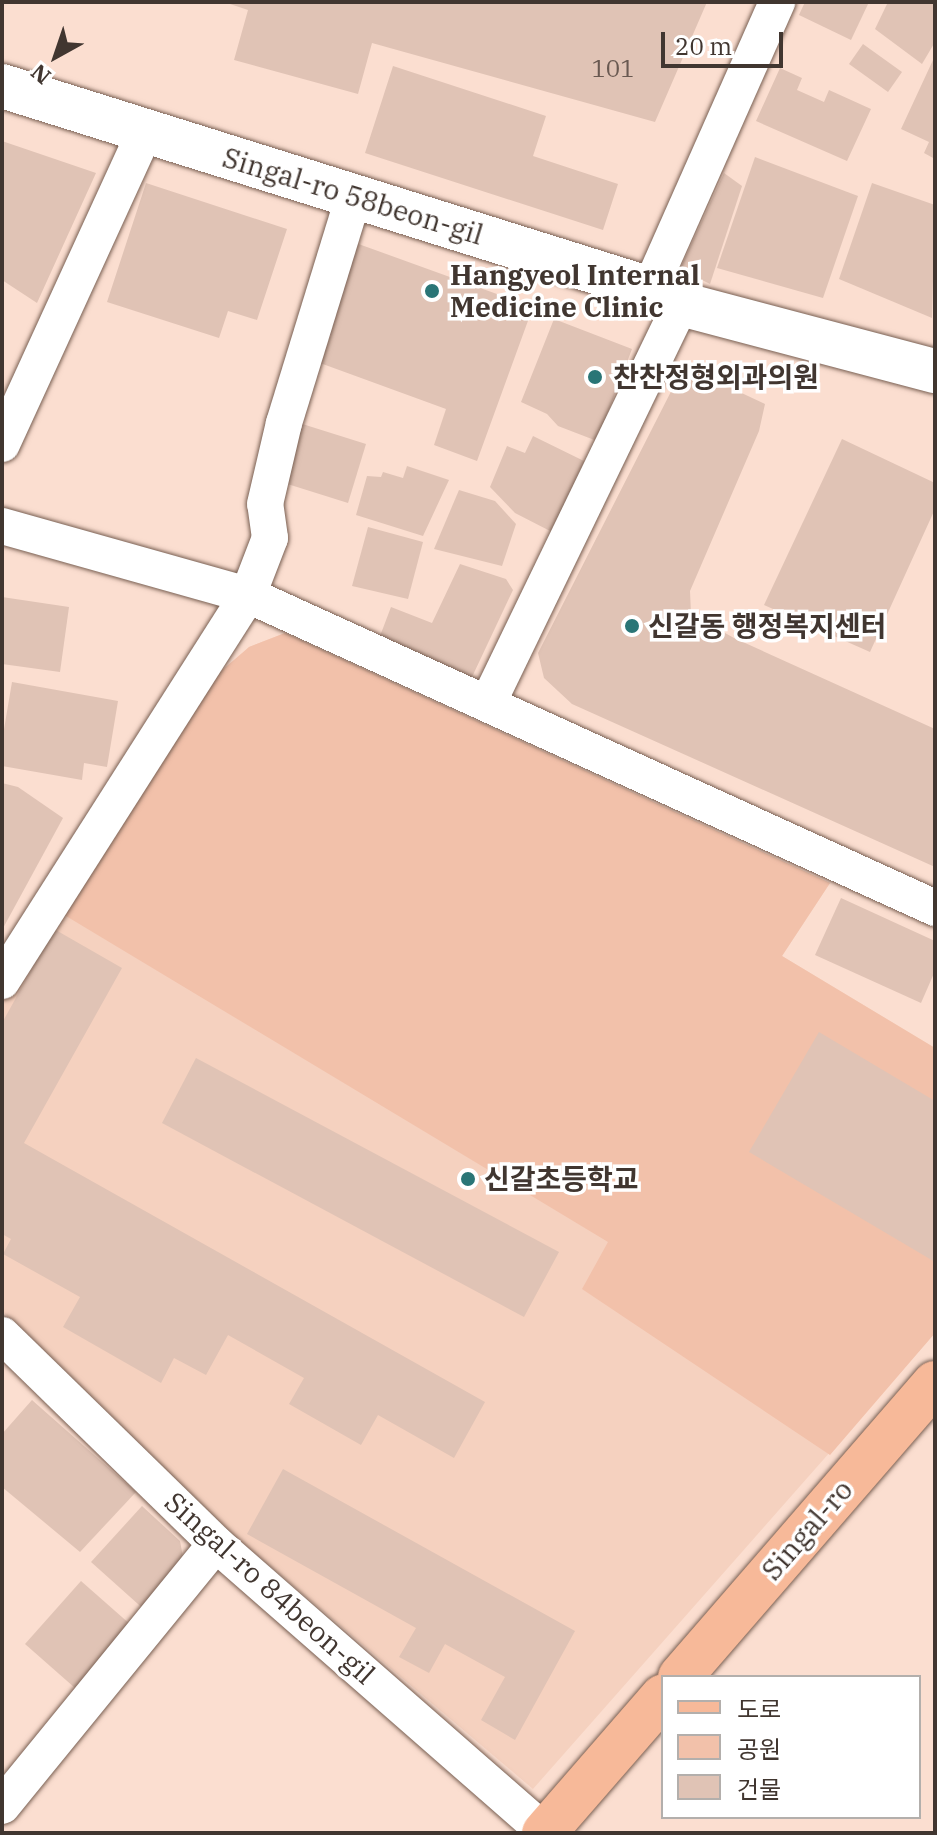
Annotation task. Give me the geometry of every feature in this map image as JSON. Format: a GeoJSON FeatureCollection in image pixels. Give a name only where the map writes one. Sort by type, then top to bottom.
{"type":"FeatureCollection","features":[{"type":"Feature","properties":{"kind":"main road","name":"Singal-ro"},"geometry":{"type":"LineString","coordinates":[[682,1675],[935,1383]]}},
{"type":"Feature","properties":{"kind":"main road"},"geometry":{"type":"LineString","coordinates":[[545,1833],[661,1698]]}},
{"type":"Feature","properties":{"kind":"street"},"geometry":{"type":"LineString","coordinates":[[488,703],[666,297],[777,2]]}},
{"type":"Feature","properties":{"kind":"street","name":"Singal-ro 58beon-gil"},"geometry":{"type":"LineString","coordinates":[[2,86],[666,297],[935,371]]}},
{"type":"Feature","properties":{"kind":"street"},"geometry":{"type":"LineString","coordinates":[[2,444],[145,131]]}},
{"type":"Feature","properties":{"kind":"street"},"geometry":{"type":"LineString","coordinates":[[2,981],[248,595],[270,538],[265,504],[284,423],[354,196]]}},
{"type":"Feature","properties":{"kind":"street"},"geometry":{"type":"LineString","coordinates":[[2,526],[248,595],[935,908]]}},
{"type":"Feature","properties":{"kind":"street","name":"Singal-ro 84beon-gil"},"geometry":{"type":"LineString","coordinates":[[2,1335],[216,1544],[545,1833]]}},
{"type":"Feature","properties":{"kind":"street"},"geometry":{"type":"LineString","coordinates":[[2,1806],[216,1544]]}},
{"type":"Feature","properties":{"kind":"shaded area","name":"신갈초등학교"},"geometry":{"type":"Polygon","coordinates":[[[285,633],[830,883],[782,956],[935,1048],[935,1333],[533,1789],[225,1528],[2,1311],[2,1003],[61,913],[249,647],[285,633]]]}},
{"type":"Feature","properties":{"kind":"green space"},"geometry":{"type":"Polygon","coordinates":[[[285,633],[830,883],[782,956],[935,1048],[935,1333],[830,1455],[582,1289],[608,1242],[61,913],[220,672],[249,647],[285,633]]]}},
{"type":"Feature","properties":{"kind":"building"},"geometry":{"type":"Polygon","coordinates":[[[224,2],[707,2],[655,122],[372,43],[358,94],[234,60],[248,10],[224,2]]]}},
{"type":"Feature","properties":{"kind":"building"},"geometry":{"type":"Polygon","coordinates":[[[805,2],[869,2],[851,40],[799,15],[805,2]]]}},
{"type":"Feature","properties":{"kind":"building"},"geometry":{"type":"Polygon","coordinates":[[[888,2],[935,2],[935,42],[922,64],[875,29],[888,2]]]}},
{"type":"Feature","properties":{"kind":"building"},"geometry":{"type":"Polygon","coordinates":[[[863,44],[902,72],[888,92],[849,64],[863,44]]]}},
{"type":"Feature","properties":{"kind":"building"},"geometry":{"type":"Polygon","coordinates":[[[933,60],[935,159],[924,153],[929,142],[901,129],[933,60]]]}},
{"type":"Feature","properties":{"kind":"building"},"geometry":{"type":"Polygon","coordinates":[[[393,66],[546,116],[533,156],[618,184],[603,230],[365,153],[393,66]]]}},
{"type":"Feature","properties":{"kind":"building"},"geometry":{"type":"Polygon","coordinates":[[[780,68],[802,78],[797,90],[824,102],[829,90],[871,109],[847,161],[756,121],[780,68]]]}},
{"type":"Feature","properties":{"kind":"building"},"geometry":{"type":"Polygon","coordinates":[[[2,141],[96,173],[37,303],[2,280],[2,141]]]}},
{"type":"Feature","properties":{"kind":"building"},"geometry":{"type":"Polygon","coordinates":[[[755,157],[858,196],[823,298],[717,268],[755,157]]]}},
{"type":"Feature","properties":{"kind":"building"},"geometry":{"type":"Polygon","coordinates":[[[724,173],[742,186],[710,284],[680,269],[724,173]]]}},
{"type":"Feature","properties":{"kind":"building"},"geometry":{"type":"Polygon","coordinates":[[[146,183],[287,229],[257,320],[228,311],[219,338],[107,302],[146,183]]]}},
{"type":"Feature","properties":{"kind":"building"},"geometry":{"type":"Polygon","coordinates":[[[872,183],[935,205],[932,318],[839,279],[872,183]]]}},
{"type":"Feature","properties":{"kind":"building"},"geometry":{"type":"Polygon","coordinates":[[[353,242],[533,307],[477,461],[434,445],[446,409],[320,363],[331,335],[320,331],[353,242]]]}},
{"type":"Feature","properties":{"kind":"building"},"geometry":{"type":"Polygon","coordinates":[[[554,319],[632,349],[597,441],[558,426],[547,414],[521,402],[554,319]]]}},
{"type":"Feature","properties":{"kind":"building","name":"신갈동 행정복지센터"},"geometry":{"type":"Polygon","coordinates":[[[684,366],[765,404],[759,431],[690,591],[691,614],[734,638],[935,729],[935,867],[572,704],[544,678],[538,653],[684,366]]]}},
{"type":"Feature","properties":{"kind":"building"},"geometry":{"type":"Polygon","coordinates":[[[296,422],[366,444],[348,503],[278,481],[296,422]]]}},
{"type":"Feature","properties":{"kind":"building"},"geometry":{"type":"Polygon","coordinates":[[[533,436],[586,462],[552,532],[515,513],[490,487],[507,446],[525,453],[533,436]]]}},
{"type":"Feature","properties":{"kind":"building"},"geometry":{"type":"Polygon","coordinates":[[[842,439],[935,483],[935,509],[870,652],[764,605],[842,439]]]}},
{"type":"Feature","properties":{"kind":"building"},"geometry":{"type":"Polygon","coordinates":[[[407,466],[449,480],[423,536],[356,515],[367,476],[381,477],[383,472],[403,478],[407,466]]]}},
{"type":"Feature","properties":{"kind":"building"},"geometry":{"type":"Polygon","coordinates":[[[459,490],[495,501],[516,524],[502,566],[434,549],[459,490]]]}},
{"type":"Feature","properties":{"kind":"building"},"geometry":{"type":"Polygon","coordinates":[[[368,527],[423,542],[408,599],[352,586],[368,527]]]}},
{"type":"Feature","properties":{"kind":"building"},"geometry":{"type":"Polygon","coordinates":[[[460,564],[506,579],[513,590],[472,677],[453,678],[377,644],[391,607],[432,623],[460,564]]]}},
{"type":"Feature","properties":{"kind":"building"},"geometry":{"type":"Polygon","coordinates":[[[2,597],[69,607],[60,672],[2,664],[2,597]]]}},
{"type":"Feature","properties":{"kind":"building"},"geometry":{"type":"Polygon","coordinates":[[[12,682],[118,701],[107,767],[84,763],[82,780],[2,766],[2,741],[12,682]]]}},
{"type":"Feature","properties":{"kind":"building"},"geometry":{"type":"Polygon","coordinates":[[[2,783],[18,787],[63,818],[2,930],[2,783]]]}},
{"type":"Feature","properties":{"kind":"building"},"geometry":{"type":"Polygon","coordinates":[[[841,898],[935,941],[935,971],[921,1003],[815,955],[841,898]]]}},
{"type":"Feature","properties":{"kind":"building"},"geometry":{"type":"Polygon","coordinates":[[[54,929],[122,968],[24,1143],[485,1402],[454,1458],[378,1415],[361,1445],[289,1404],[304,1378],[228,1335],[206,1375],[174,1358],[161,1383],[63,1327],[80,1297],[3,1254],[11,1239],[2,1234],[2,1023],[54,929]]]}},
{"type":"Feature","properties":{"kind":"building"},"geometry":{"type":"Polygon","coordinates":[[[819,1032],[935,1101],[935,1262],[749,1152],[819,1032]]]}},
{"type":"Feature","properties":{"kind":"building"},"geometry":{"type":"Polygon","coordinates":[[[196,1058],[559,1252],[524,1317],[162,1123],[196,1058]]]}},
{"type":"Feature","properties":{"kind":"building"},"geometry":{"type":"Polygon","coordinates":[[[32,1400],[136,1492],[80,1552],[2,1487],[2,1434],[32,1400]]]}},
{"type":"Feature","properties":{"kind":"building"},"geometry":{"type":"Polygon","coordinates":[[[283,1469],[575,1631],[515,1740],[481,1720],[505,1677],[445,1644],[429,1673],[399,1657],[416,1628],[247,1534],[283,1469]]]}},
{"type":"Feature","properties":{"kind":"building"},"geometry":{"type":"Polygon","coordinates":[[[142,1506],[180,1541],[186,1573],[148,1613],[91,1562],[142,1506]]]}},
{"type":"Feature","properties":{"kind":"building"},"geometry":{"type":"Polygon","coordinates":[[[81,1581],[131,1625],[75,1688],[25,1644],[81,1581]]]}},
{"type":"Feature","properties":{"kind":"place","name":"Hangyeol Internal Medicine Clinic"},"geometry":{"type":"Point","coordinates":[432,291]}},
{"type":"Feature","properties":{"kind":"place","name":"찬찬정형외과의원"},"geometry":{"type":"Point","coordinates":[595,377]}},
{"type":"Feature","properties":{"kind":"place","name":"신갈동 행정복지센터"},"geometry":{"type":"Point","coordinates":[632,626]}},
{"type":"Feature","properties":{"kind":"place","name":"신갈초등학교"},"geometry":{"type":"Point","coordinates":[468,1179]}}]}
